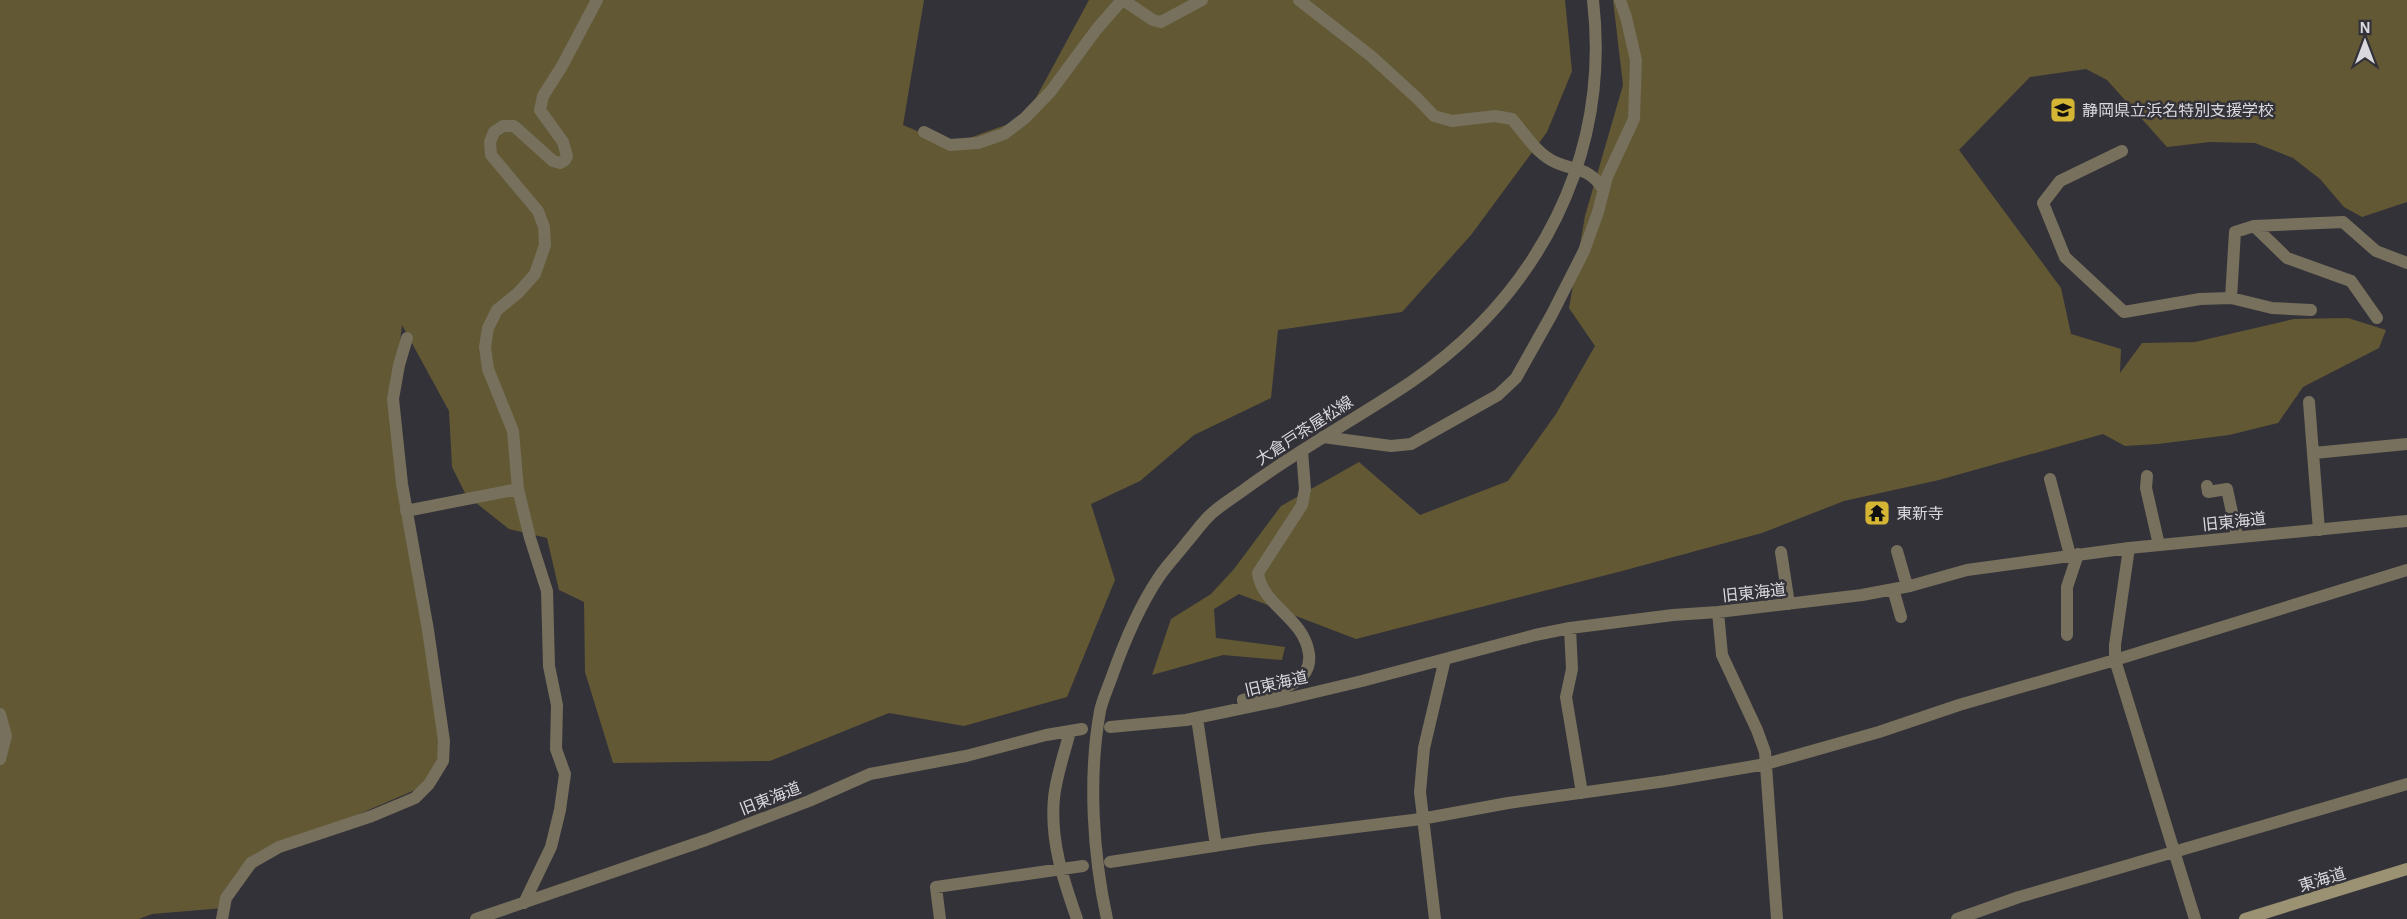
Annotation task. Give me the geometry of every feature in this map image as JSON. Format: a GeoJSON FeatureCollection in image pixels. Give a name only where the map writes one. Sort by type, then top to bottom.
{"type":"FeatureCollection","features":[{"type":"Feature","properties":{"kind":"main road","name":"東海道"},"geometry":{"type":"LineString","coordinates":[[2245,919],[2407,869]]}},
{"type":"Feature","properties":{"kind":"street"},"geometry":{"type":"LineString","coordinates":[[524,903],[551,847],[565,774],[556,749],[557,705],[549,666],[547,591],[530,538],[518,489],[513,431],[488,369],[485,347],[488,328],[497,310],[518,293],[535,274],[545,245],[544,227],[538,211],[491,155],[490,141],[494,132],[503,126],[514,126],[553,161],[560,163],[565,160],[567,156],[563,142],[540,110],[543,96],[562,66],[597,0]]}},
{"type":"Feature","properties":{"kind":"street"},"geometry":{"type":"LineString","coordinates":[[924,132],[950,145],[978,143],[1004,134],[1025,118],[1051,91],[1096,30],[1123,0],[1153,20],[1161,22],[1202,0]]}},
{"type":"Feature","properties":{"kind":"street"},"geometry":{"type":"LineString","coordinates":[[1299,0],[1371,56],[1434,116],[1452,121],[1495,116],[1512,119],[1535,147],[1552,160],[1585,170],[1603,189]]}},
{"type":"Feature","properties":{"kind":"street","name":"大倉戸茶屋松線"},"geometry":{"type":"LineString","coordinates":[[1107,919],[1098,872],[1094,762],[1100,709],[1124,642],[1158,578],[1208,517],[1265,474],[1410,382],[1446,356],[1486,318],[1529,265],[1564,205],[1583,146],[1593,99],[1597,37],[1593,0]]}},
{"type":"Feature","properties":{"kind":"street"},"geometry":{"type":"LineString","coordinates":[[1323,437],[1391,446],[1412,444],[1498,395],[1516,378],[1584,251],[1598,212],[1603,189],[1634,118],[1636,60],[1620,0]]}},
{"type":"Feature","properties":{"kind":"street"},"geometry":{"type":"LineString","coordinates":[[2122,152],[2060,181],[2043,203],[2065,257],[2124,312],[2199,299],[2231,298],[2272,308],[2311,310]]}},
{"type":"Feature","properties":{"kind":"street"},"geometry":{"type":"LineString","coordinates":[[2231,298],[2235,232],[2254,226],[2343,222],[2376,251],[2407,264]]}},
{"type":"Feature","properties":{"kind":"street"},"geometry":{"type":"LineString","coordinates":[[2254,226],[2287,258],[2351,281],[2378,318]]}},
{"type":"Feature","properties":{"kind":"street"},"geometry":{"type":"LineString","coordinates":[[222,919],[226,898],[251,863],[279,847],[372,816],[415,798],[429,784],[443,760],[444,741],[428,630],[406,511],[393,399],[407,338]]}},
{"type":"Feature","properties":{"kind":"street"},"geometry":{"type":"LineString","coordinates":[[2309,402],[2319,530]]}},
{"type":"Feature","properties":{"kind":"street"},"geometry":{"type":"LineString","coordinates":[[2314,453],[2407,444]]}},
{"type":"Feature","properties":{"kind":"street"},"geometry":{"type":"LineString","coordinates":[[1244,707],[1243,700],[1293,685],[1306,675],[1310,662],[1308,647],[1298,626],[1266,593],[1260,585],[1258,573],[1302,505],[1305,489],[1302,451]]}},
{"type":"Feature","properties":{"kind":"street"},"geometry":{"type":"LineString","coordinates":[[2147,476],[2146,488],[2158,545]]}},
{"type":"Feature","properties":{"kind":"street"},"geometry":{"type":"LineString","coordinates":[[2050,479],[2074,555],[2067,587],[2067,635]]}},
{"type":"Feature","properties":{"kind":"street"},"geometry":{"type":"LineString","coordinates":[[2207,486],[2208,492],[2227,489],[2237,537]]}},
{"type":"Feature","properties":{"kind":"street"},"geometry":{"type":"LineString","coordinates":[[406,511],[518,489]]}},
{"type":"Feature","properties":{"kind":"street","name":"旧東海道"},"geometry":{"type":"LineString","coordinates":[[1110,727],[1197,717],[1244,707],[1362,681],[1535,635],[1570,628],[1789,604],[1893,589],[1967,570],[2074,555],[2407,521]]}},
{"type":"Feature","properties":{"kind":"street"},"geometry":{"type":"LineString","coordinates":[[2129,548],[2115,645],[2115,660],[2195,919]]}},
{"type":"Feature","properties":{"kind":"street"},"geometry":{"type":"LineString","coordinates":[[1897,551],[1907,586]]}},
{"type":"Feature","properties":{"kind":"street"},"geometry":{"type":"LineString","coordinates":[[1781,552],[1789,604]]}},
{"type":"Feature","properties":{"kind":"street"},"geometry":{"type":"LineString","coordinates":[[1110,862],[1421,819],[1508,803],[1766,764],[2407,570]]}},
{"type":"Feature","properties":{"kind":"street"},"geometry":{"type":"LineString","coordinates":[[1893,589],[1900,616]]}},
{"type":"Feature","properties":{"kind":"street"},"geometry":{"type":"LineString","coordinates":[[1718,612],[1722,655],[1765,752],[1776,919]]}},
{"type":"Feature","properties":{"kind":"street"},"geometry":{"type":"LineString","coordinates":[[1570,628],[1572,669],[1566,697],[1582,793]]}},
{"type":"Feature","properties":{"kind":"street"},"geometry":{"type":"LineString","coordinates":[[1435,919],[1421,819],[1420,792],[1424,748],[1445,659]]}},
{"type":"Feature","properties":{"kind":"street"},"geometry":{"type":"LineString","coordinates":[[0,714],[6,736],[0,759]]}},
{"type":"Feature","properties":{"kind":"street"},"geometry":{"type":"LineString","coordinates":[[1197,717],[1216,846]]}},
{"type":"Feature","properties":{"kind":"street","name":"旧東海道"},"geometry":{"type":"LineString","coordinates":[[476,919],[506,914],[524,903],[706,840],[808,801],[870,774],[966,756],[1076,730],[1054,796],[1054,831],[1060,870]]}},
{"type":"Feature","properties":{"kind":"street"},"geometry":{"type":"LineString","coordinates":[[1957,919],[2019,897],[2407,784]]}},
{"type":"Feature","properties":{"kind":"street"},"geometry":{"type":"LineString","coordinates":[[940,919],[936,887],[1083,867]]}},
{"type":"Feature","properties":{"kind":"street"},"geometry":{"type":"LineString","coordinates":[[1060,870],[1077,919]]}},
{"type":"Feature","properties":{"kind":"shaded area"},"geometry":{"type":"Polygon","coordinates":[[[0,0],[924,0],[903,125],[950,145],[1025,118],[1089,0],[1565,0],[1572,71],[1547,132],[1471,235],[1402,312],[1278,330],[1271,398],[1194,435],[1140,481],[1091,504],[1115,580],[1067,697],[964,726],[889,713],[770,761],[613,763],[585,672],[584,602],[559,590],[547,538],[509,529],[466,495],[452,467],[449,411],[402,325],[393,399],[444,749],[429,784],[266,854],[224,908],[152,914],[139,919],[0,919],[0,0]]]}},
{"type":"Feature","properties":{"kind":"shaded area"},"geometry":{"type":"Polygon","coordinates":[[[1613,0],[2407,0],[2407,202],[2362,217],[2344,207],[2320,179],[2293,158],[2255,143],[2210,142],[2167,147],[2107,80],[2086,69],[2030,77],[1959,150],[2061,288],[2071,334],[2121,349],[2120,373],[2142,343],[2195,342],[2294,319],[2348,318],[2386,330],[2379,348],[2303,387],[2278,423],[2229,435],[2158,444],[2125,446],[2103,434],[1939,480],[1844,501],[1762,533],[1356,639],[1239,594],[1214,609],[1216,638],[1285,647],[1282,660],[1223,655],[1152,675],[1171,619],[1211,594],[1234,569],[1281,506],[1359,462],[1420,515],[1508,481],[1556,414],[1595,346],[1569,308],[1585,216],[1623,85],[1613,0]]]}},
{"type":"Feature","properties":{"kind":"place","name":"静岡県立浜名特別支援学校"},"geometry":{"type":"Point","coordinates":[2063,110]}},
{"type":"Feature","properties":{"kind":"place","name":"東新寺"},"geometry":{"type":"Point","coordinates":[1877,513]}}]}
